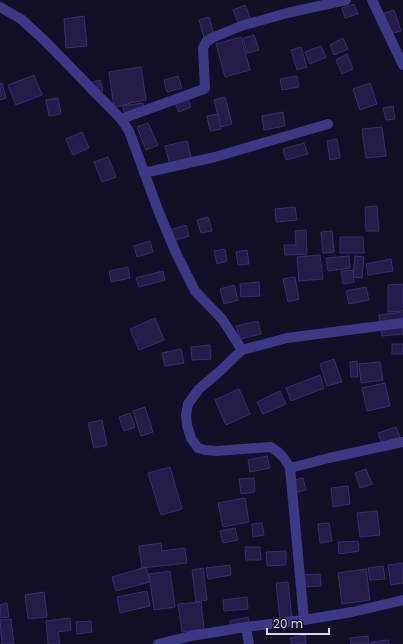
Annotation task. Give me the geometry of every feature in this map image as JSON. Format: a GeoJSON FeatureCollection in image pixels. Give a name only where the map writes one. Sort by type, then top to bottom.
{"type":"FeatureCollection","features":[{"type":"Feature","properties":{"kind":"street"},"geometry":{"type":"LineString","coordinates":[[121,119],[204,90],[203,48],[206,42],[212,38],[242,26],[287,13],[346,0]]}},
{"type":"Feature","properties":{"kind":"street"},"geometry":{"type":"LineString","coordinates":[[372,0],[403,65]]}},
{"type":"Feature","properties":{"kind":"street"},"geometry":{"type":"LineString","coordinates":[[0,7],[21,20],[44,40],[121,119],[129,131],[158,210],[176,253],[195,291],[222,319],[242,350]]}},
{"type":"Feature","properties":{"kind":"street"},"geometry":{"type":"LineString","coordinates":[[144,173],[215,157],[328,124]]}},
{"type":"Feature","properties":{"kind":"street"},"geometry":{"type":"LineString","coordinates":[[304,620],[290,468],[279,452],[271,447],[217,451],[198,448],[191,438],[187,425],[186,415],[188,404],[199,389],[242,350],[287,338],[403,322]]}},
{"type":"Feature","properties":{"kind":"street"},"geometry":{"type":"LineString","coordinates":[[290,468],[403,442]]}},
{"type":"Feature","properties":{"kind":"street"},"geometry":{"type":"LineString","coordinates":[[158,644],[191,640],[246,627],[352,612],[403,600]]}},
{"type":"Feature","properties":{"kind":"street"},"geometry":{"type":"LineString","coordinates":[[246,627],[249,644]]}},
{"type":"Feature","properties":{"kind":"building"},"geometry":{"type":"Polygon","coordinates":[[[354,4],[358,14],[345,18],[342,8],[354,4]]]}},
{"type":"Feature","properties":{"kind":"building"},"geometry":{"type":"Polygon","coordinates":[[[245,5],[252,22],[240,27],[233,10],[245,5]]]}},
{"type":"Feature","properties":{"kind":"building"},"geometry":{"type":"Polygon","coordinates":[[[394,10],[401,31],[389,34],[382,14],[394,10]]]}},
{"type":"Feature","properties":{"kind":"building"},"geometry":{"type":"Polygon","coordinates":[[[84,16],[87,46],[66,48],[64,19],[84,16]]]}},
{"type":"Feature","properties":{"kind":"building"},"geometry":{"type":"Polygon","coordinates":[[[209,17],[215,38],[205,41],[199,20],[209,17]]]}},
{"type":"Feature","properties":{"kind":"building"},"geometry":{"type":"Polygon","coordinates":[[[254,35],[259,50],[247,53],[243,38],[254,35]]]}},
{"type":"Feature","properties":{"kind":"building"},"geometry":{"type":"Polygon","coordinates":[[[241,37],[250,70],[225,77],[216,44],[241,37]]]}},
{"type":"Feature","properties":{"kind":"building"},"geometry":{"type":"Polygon","coordinates":[[[343,38],[348,49],[334,55],[330,45],[343,38]]]}},
{"type":"Feature","properties":{"kind":"building"},"geometry":{"type":"Polygon","coordinates":[[[321,46],[326,57],[310,64],[305,52],[321,46]]]}},
{"type":"Feature","properties":{"kind":"building"},"geometry":{"type":"Polygon","coordinates":[[[301,47],[307,67],[297,70],[291,50],[301,47]]]}},
{"type":"Feature","properties":{"kind":"building"},"geometry":{"type":"Polygon","coordinates":[[[347,54],[353,69],[342,74],[336,60],[347,54]]]}},
{"type":"Feature","properties":{"kind":"building"},"geometry":{"type":"Polygon","coordinates":[[[141,67],[146,100],[114,107],[109,72],[141,67]]]}},
{"type":"Feature","properties":{"kind":"building"},"geometry":{"type":"Polygon","coordinates":[[[34,75],[42,95],[16,105],[8,85],[34,75]]]}},
{"type":"Feature","properties":{"kind":"building"},"geometry":{"type":"Polygon","coordinates":[[[178,76],[182,88],[167,92],[164,80],[178,76]]]}},
{"type":"Feature","properties":{"kind":"building"},"geometry":{"type":"Polygon","coordinates":[[[297,76],[299,87],[282,90],[280,79],[297,76]]]}},
{"type":"Feature","properties":{"kind":"building"},"geometry":{"type":"Polygon","coordinates":[[[100,80],[103,91],[90,95],[87,84],[100,80]]]}},
{"type":"Feature","properties":{"kind":"building"},"geometry":{"type":"Polygon","coordinates":[[[2,83],[6,98],[0,100],[0,84],[2,83]]]}},
{"type":"Feature","properties":{"kind":"building"},"geometry":{"type":"Polygon","coordinates":[[[370,83],[377,104],[360,110],[353,89],[370,83]]]}},
{"type":"Feature","properties":{"kind":"building"},"geometry":{"type":"Polygon","coordinates":[[[185,91],[191,107],[179,112],[172,96],[185,91]]]}},
{"type":"Feature","properties":{"kind":"building"},"geometry":{"type":"Polygon","coordinates":[[[225,97],[232,124],[221,127],[214,100],[225,97]]]}},
{"type":"Feature","properties":{"kind":"building"},"geometry":{"type":"Polygon","coordinates":[[[58,98],[61,114],[49,116],[46,100],[58,98]]]}},
{"type":"Feature","properties":{"kind":"building"},"geometry":{"type":"Polygon","coordinates":[[[143,103],[145,113],[125,117],[123,106],[143,103]]]}},
{"type":"Feature","properties":{"kind":"building"},"geometry":{"type":"Polygon","coordinates":[[[393,106],[395,119],[386,120],[383,108],[393,106]]]}},
{"type":"Feature","properties":{"kind":"building"},"geometry":{"type":"Polygon","coordinates":[[[283,112],[285,126],[264,130],[262,116],[283,112]]]}},
{"type":"Feature","properties":{"kind":"building"},"geometry":{"type":"Polygon","coordinates":[[[218,114],[221,129],[210,131],[207,116],[218,114]]]}},
{"type":"Feature","properties":{"kind":"building"},"geometry":{"type":"Polygon","coordinates":[[[148,123],[158,145],[146,150],[137,127],[148,123]]]}},
{"type":"Feature","properties":{"kind":"building"},"geometry":{"type":"Polygon","coordinates":[[[382,127],[386,156],[366,158],[362,129],[382,127]]]}},
{"type":"Feature","properties":{"kind":"building"},"geometry":{"type":"Polygon","coordinates":[[[82,132],[89,148],[73,155],[66,139],[82,132]]]}},
{"type":"Feature","properties":{"kind":"building"},"geometry":{"type":"Polygon","coordinates":[[[337,139],[340,158],[330,160],[327,141],[337,139]]]}},
{"type":"Feature","properties":{"kind":"building"},"geometry":{"type":"Polygon","coordinates":[[[187,141],[193,164],[171,169],[165,146],[187,141]]]}},
{"type":"Feature","properties":{"kind":"building"},"geometry":{"type":"Polygon","coordinates":[[[304,143],[308,154],[286,160],[283,149],[304,143]]]}},
{"type":"Feature","properties":{"kind":"building"},"geometry":{"type":"Polygon","coordinates":[[[108,157],[116,177],[102,182],[94,162],[108,157]]]}},
{"type":"Feature","properties":{"kind":"building"},"geometry":{"type":"Polygon","coordinates":[[[377,206],[379,231],[366,231],[365,207],[377,206]]]}},
{"type":"Feature","properties":{"kind":"building"},"geometry":{"type":"Polygon","coordinates":[[[295,207],[297,220],[276,222],[275,209],[295,207]]]}},
{"type":"Feature","properties":{"kind":"building"},"geometry":{"type":"Polygon","coordinates":[[[208,217],[212,231],[201,233],[197,220],[208,217]]]}},
{"type":"Feature","properties":{"kind":"building"},"geometry":{"type":"Polygon","coordinates":[[[186,225],[189,236],[173,241],[170,230],[186,225]]]}},
{"type":"Feature","properties":{"kind":"building"},"geometry":{"type":"Polygon","coordinates":[[[306,230],[307,254],[285,255],[284,245],[296,245],[295,231],[306,230]]]}},
{"type":"Feature","properties":{"kind":"building"},"geometry":{"type":"Polygon","coordinates":[[[332,231],[334,252],[323,253],[321,232],[332,231]]]}},
{"type":"Feature","properties":{"kind":"building"},"geometry":{"type":"Polygon","coordinates":[[[340,237],[363,237],[364,253],[340,253],[340,237]]]}},
{"type":"Feature","properties":{"kind":"building"},"geometry":{"type":"Polygon","coordinates":[[[150,241],[153,252],[137,257],[134,246],[150,241]]]}},
{"type":"Feature","properties":{"kind":"building"},"geometry":{"type":"Polygon","coordinates":[[[225,249],[227,261],[217,264],[214,251],[225,249]]]}},
{"type":"Feature","properties":{"kind":"building"},"geometry":{"type":"Polygon","coordinates":[[[247,250],[249,264],[238,265],[236,252],[247,250]]]}},
{"type":"Feature","properties":{"kind":"building"},"geometry":{"type":"Polygon","coordinates":[[[320,255],[323,279],[299,281],[297,257],[320,255]]]}},
{"type":"Feature","properties":{"kind":"building"},"geometry":{"type":"Polygon","coordinates":[[[349,256],[350,268],[328,271],[326,258],[349,256]]]}},
{"type":"Feature","properties":{"kind":"building"},"geometry":{"type":"Polygon","coordinates":[[[355,256],[364,257],[362,278],[353,277],[355,256]]]}},
{"type":"Feature","properties":{"kind":"building"},"geometry":{"type":"Polygon","coordinates":[[[391,259],[393,271],[368,275],[366,264],[391,259]]]}},
{"type":"Feature","properties":{"kind":"building"},"geometry":{"type":"Polygon","coordinates":[[[128,267],[130,278],[111,282],[109,271],[128,267]]]}},
{"type":"Feature","properties":{"kind":"building"},"geometry":{"type":"Polygon","coordinates":[[[353,270],[354,282],[343,284],[341,271],[353,270]]]}},
{"type":"Feature","properties":{"kind":"building"},"geometry":{"type":"Polygon","coordinates":[[[163,271],[165,280],[139,287],[136,278],[163,271]]]}},
{"type":"Feature","properties":{"kind":"building"},"geometry":{"type":"Polygon","coordinates":[[[295,277],[299,299],[288,302],[283,279],[295,277]]]}},
{"type":"Feature","properties":{"kind":"building"},"geometry":{"type":"Polygon","coordinates":[[[259,282],[260,296],[241,297],[240,284],[259,282]]]}},
{"type":"Feature","properties":{"kind":"building"},"geometry":{"type":"Polygon","coordinates":[[[403,284],[403,311],[388,312],[388,285],[403,284]]]}},
{"type":"Feature","properties":{"kind":"building"},"geometry":{"type":"Polygon","coordinates":[[[234,285],[238,300],[224,304],[220,289],[234,285]]]}},
{"type":"Feature","properties":{"kind":"building"},"geometry":{"type":"Polygon","coordinates":[[[366,287],[369,300],[349,304],[346,291],[366,287]]]}},
{"type":"Feature","properties":{"kind":"building"},"geometry":{"type":"Polygon","coordinates":[[[402,312],[403,334],[382,336],[379,315],[402,312]]]}},
{"type":"Feature","properties":{"kind":"building"},"geometry":{"type":"Polygon","coordinates":[[[155,318],[164,340],[139,350],[130,329],[155,318]]]}},
{"type":"Feature","properties":{"kind":"building"},"geometry":{"type":"Polygon","coordinates":[[[258,321],[261,334],[240,339],[236,326],[258,321]]]}},
{"type":"Feature","properties":{"kind":"building"},"geometry":{"type":"Polygon","coordinates":[[[392,344],[403,344],[403,354],[392,354],[392,344]]]}},
{"type":"Feature","properties":{"kind":"building"},"geometry":{"type":"Polygon","coordinates":[[[210,345],[211,359],[192,360],[191,347],[210,345]]]}},
{"type":"Feature","properties":{"kind":"building"},"geometry":{"type":"Polygon","coordinates":[[[181,349],[184,363],[165,366],[162,353],[181,349]]]}},
{"type":"Feature","properties":{"kind":"building"},"geometry":{"type":"Polygon","coordinates":[[[334,359],[342,382],[327,386],[320,364],[334,359]]]}},
{"type":"Feature","properties":{"kind":"building"},"geometry":{"type":"Polygon","coordinates":[[[357,361],[358,377],[351,377],[350,362],[357,361]]]}},
{"type":"Feature","properties":{"kind":"building"},"geometry":{"type":"Polygon","coordinates":[[[380,362],[383,380],[361,383],[359,364],[380,362]]]}},
{"type":"Feature","properties":{"kind":"building"},"geometry":{"type":"Polygon","coordinates":[[[320,375],[324,388],[291,401],[286,388],[320,375]]]}},
{"type":"Feature","properties":{"kind":"building"},"geometry":{"type":"Polygon","coordinates":[[[385,383],[390,406],[367,411],[362,388],[385,383]]]}},
{"type":"Feature","properties":{"kind":"building"},"geometry":{"type":"Polygon","coordinates":[[[239,389],[250,414],[226,425],[215,400],[239,389]]]}},
{"type":"Feature","properties":{"kind":"building"},"geometry":{"type":"Polygon","coordinates":[[[280,391],[286,404],[263,414],[257,402],[280,391]]]}},
{"type":"Feature","properties":{"kind":"building"},"geometry":{"type":"Polygon","coordinates":[[[145,407],[153,432],[141,436],[133,411],[145,407]]]}},
{"type":"Feature","properties":{"kind":"building"},"geometry":{"type":"Polygon","coordinates":[[[130,413],[135,427],[124,431],[119,417],[130,413]]]}},
{"type":"Feature","properties":{"kind":"building"},"geometry":{"type":"Polygon","coordinates":[[[102,420],[107,445],[94,448],[88,423],[102,420]]]}},
{"type":"Feature","properties":{"kind":"building"},"geometry":{"type":"Polygon","coordinates":[[[396,427],[400,437],[382,443],[378,433],[396,427]]]}},
{"type":"Feature","properties":{"kind":"building"},"geometry":{"type":"Polygon","coordinates":[[[267,456],[270,468],[250,472],[248,460],[267,456]]]}},
{"type":"Feature","properties":{"kind":"building"},"geometry":{"type":"Polygon","coordinates":[[[170,467],[182,509],[161,515],[148,473],[170,467]]]}},
{"type":"Feature","properties":{"kind":"building"},"geometry":{"type":"Polygon","coordinates":[[[366,469],[372,484],[360,488],[355,473],[366,469]]]}},
{"type":"Feature","properties":{"kind":"building"},"geometry":{"type":"Polygon","coordinates":[[[254,478],[255,492],[241,494],[239,479],[254,478]]]}},
{"type":"Feature","properties":{"kind":"building"},"geometry":{"type":"Polygon","coordinates":[[[303,478],[306,490],[293,493],[290,481],[303,478]]]}},
{"type":"Feature","properties":{"kind":"building"},"geometry":{"type":"Polygon","coordinates":[[[348,486],[350,504],[333,507],[331,488],[348,486]]]}},
{"type":"Feature","properties":{"kind":"building"},"geometry":{"type":"Polygon","coordinates":[[[245,498],[249,522],[223,527],[218,503],[245,498]]]}},
{"type":"Feature","properties":{"kind":"building"},"geometry":{"type":"Polygon","coordinates":[[[377,511],[380,535],[360,537],[357,513],[377,511]]]}},
{"type":"Feature","properties":{"kind":"building"},"geometry":{"type":"Polygon","coordinates":[[[262,523],[264,535],[253,537],[252,524],[262,523]]]}},
{"type":"Feature","properties":{"kind":"building"},"geometry":{"type":"Polygon","coordinates":[[[329,523],[332,541],[320,543],[318,524],[329,523]]]}},
{"type":"Feature","properties":{"kind":"building"},"geometry":{"type":"Polygon","coordinates":[[[235,528],[238,540],[223,543],[220,531],[235,528]]]}},
{"type":"Feature","properties":{"kind":"building"},"geometry":{"type":"Polygon","coordinates":[[[358,541],[359,551],[339,554],[338,542],[358,541]]]}},
{"type":"Feature","properties":{"kind":"building"},"geometry":{"type":"Polygon","coordinates":[[[161,543],[162,551],[185,548],[187,563],[142,568],[139,546],[161,543]]]}},
{"type":"Feature","properties":{"kind":"building"},"geometry":{"type":"Polygon","coordinates":[[[245,547],[260,547],[261,560],[246,560],[245,547]]]}},
{"type":"Feature","properties":{"kind":"building"},"geometry":{"type":"Polygon","coordinates":[[[286,551],[286,565],[267,566],[266,552],[286,551]]]}},
{"type":"Feature","properties":{"kind":"building"},"geometry":{"type":"Polygon","coordinates":[[[403,563],[403,583],[391,585],[388,565],[403,563]]]}},
{"type":"Feature","properties":{"kind":"building"},"geometry":{"type":"Polygon","coordinates":[[[230,565],[231,575],[208,579],[206,568],[230,565]]]}},
{"type":"Feature","properties":{"kind":"building"},"geometry":{"type":"Polygon","coordinates":[[[383,566],[385,579],[370,580],[368,568],[383,566]]]}},
{"type":"Feature","properties":{"kind":"building"},"geometry":{"type":"Polygon","coordinates":[[[146,567],[150,582],[116,591],[112,577],[146,567]]]}},
{"type":"Feature","properties":{"kind":"building"},"geometry":{"type":"Polygon","coordinates":[[[203,568],[207,600],[196,602],[192,570],[203,568]]]}},
{"type":"Feature","properties":{"kind":"building"},"geometry":{"type":"Polygon","coordinates":[[[366,569],[370,600],[342,604],[338,573],[366,569]]]}},
{"type":"Feature","properties":{"kind":"building"},"geometry":{"type":"Polygon","coordinates":[[[170,571],[175,607],[154,610],[149,574],[170,571]]]}},
{"type":"Feature","properties":{"kind":"building"},"geometry":{"type":"Polygon","coordinates":[[[320,574],[321,586],[301,587],[300,575],[320,574]]]}},
{"type":"Feature","properties":{"kind":"building"},"geometry":{"type":"Polygon","coordinates":[[[288,582],[292,619],[280,620],[276,583],[288,582]]]}},
{"type":"Feature","properties":{"kind":"building"},"geometry":{"type":"Polygon","coordinates":[[[147,591],[150,606],[120,613],[117,597],[147,591]]]}},
{"type":"Feature","properties":{"kind":"building"},"geometry":{"type":"Polygon","coordinates":[[[44,592],[47,617],[28,619],[25,595],[44,592]]]}},
{"type":"Feature","properties":{"kind":"building"},"geometry":{"type":"Polygon","coordinates":[[[247,597],[248,609],[224,611],[223,600],[247,597]]]}},
{"type":"Feature","properties":{"kind":"building"},"geometry":{"type":"Polygon","coordinates":[[[201,602],[204,629],[182,632],[178,604],[201,602]]]}},
{"type":"Feature","properties":{"kind":"building"},"geometry":{"type":"Polygon","coordinates":[[[7,603],[9,617],[0,618],[0,605],[7,603]]]}},
{"type":"Feature","properties":{"kind":"building"},"geometry":{"type":"Polygon","coordinates":[[[248,617],[251,629],[232,632],[230,621],[248,617]]]}},
{"type":"Feature","properties":{"kind":"building"},"geometry":{"type":"Polygon","coordinates":[[[70,618],[71,630],[58,632],[60,644],[48,644],[46,621],[70,618]]]}},
{"type":"Feature","properties":{"kind":"building"},"geometry":{"type":"Polygon","coordinates":[[[11,619],[14,644],[2,644],[0,620],[11,619]]]}},
{"type":"Feature","properties":{"kind":"building"},"geometry":{"type":"Polygon","coordinates":[[[91,621],[92,632],[77,634],[76,622],[91,621]]]}},
{"type":"Feature","properties":{"kind":"building"},"geometry":{"type":"Polygon","coordinates":[[[305,635],[306,644],[292,644],[290,638],[305,635]]]}},
{"type":"Feature","properties":{"kind":"building"},"geometry":{"type":"Polygon","coordinates":[[[368,636],[369,644],[351,644],[350,638],[368,636]]]}},
{"type":"Feature","properties":{"kind":"building"},"geometry":{"type":"Polygon","coordinates":[[[388,640],[389,644],[371,644],[371,642],[388,640]]]}}]}
